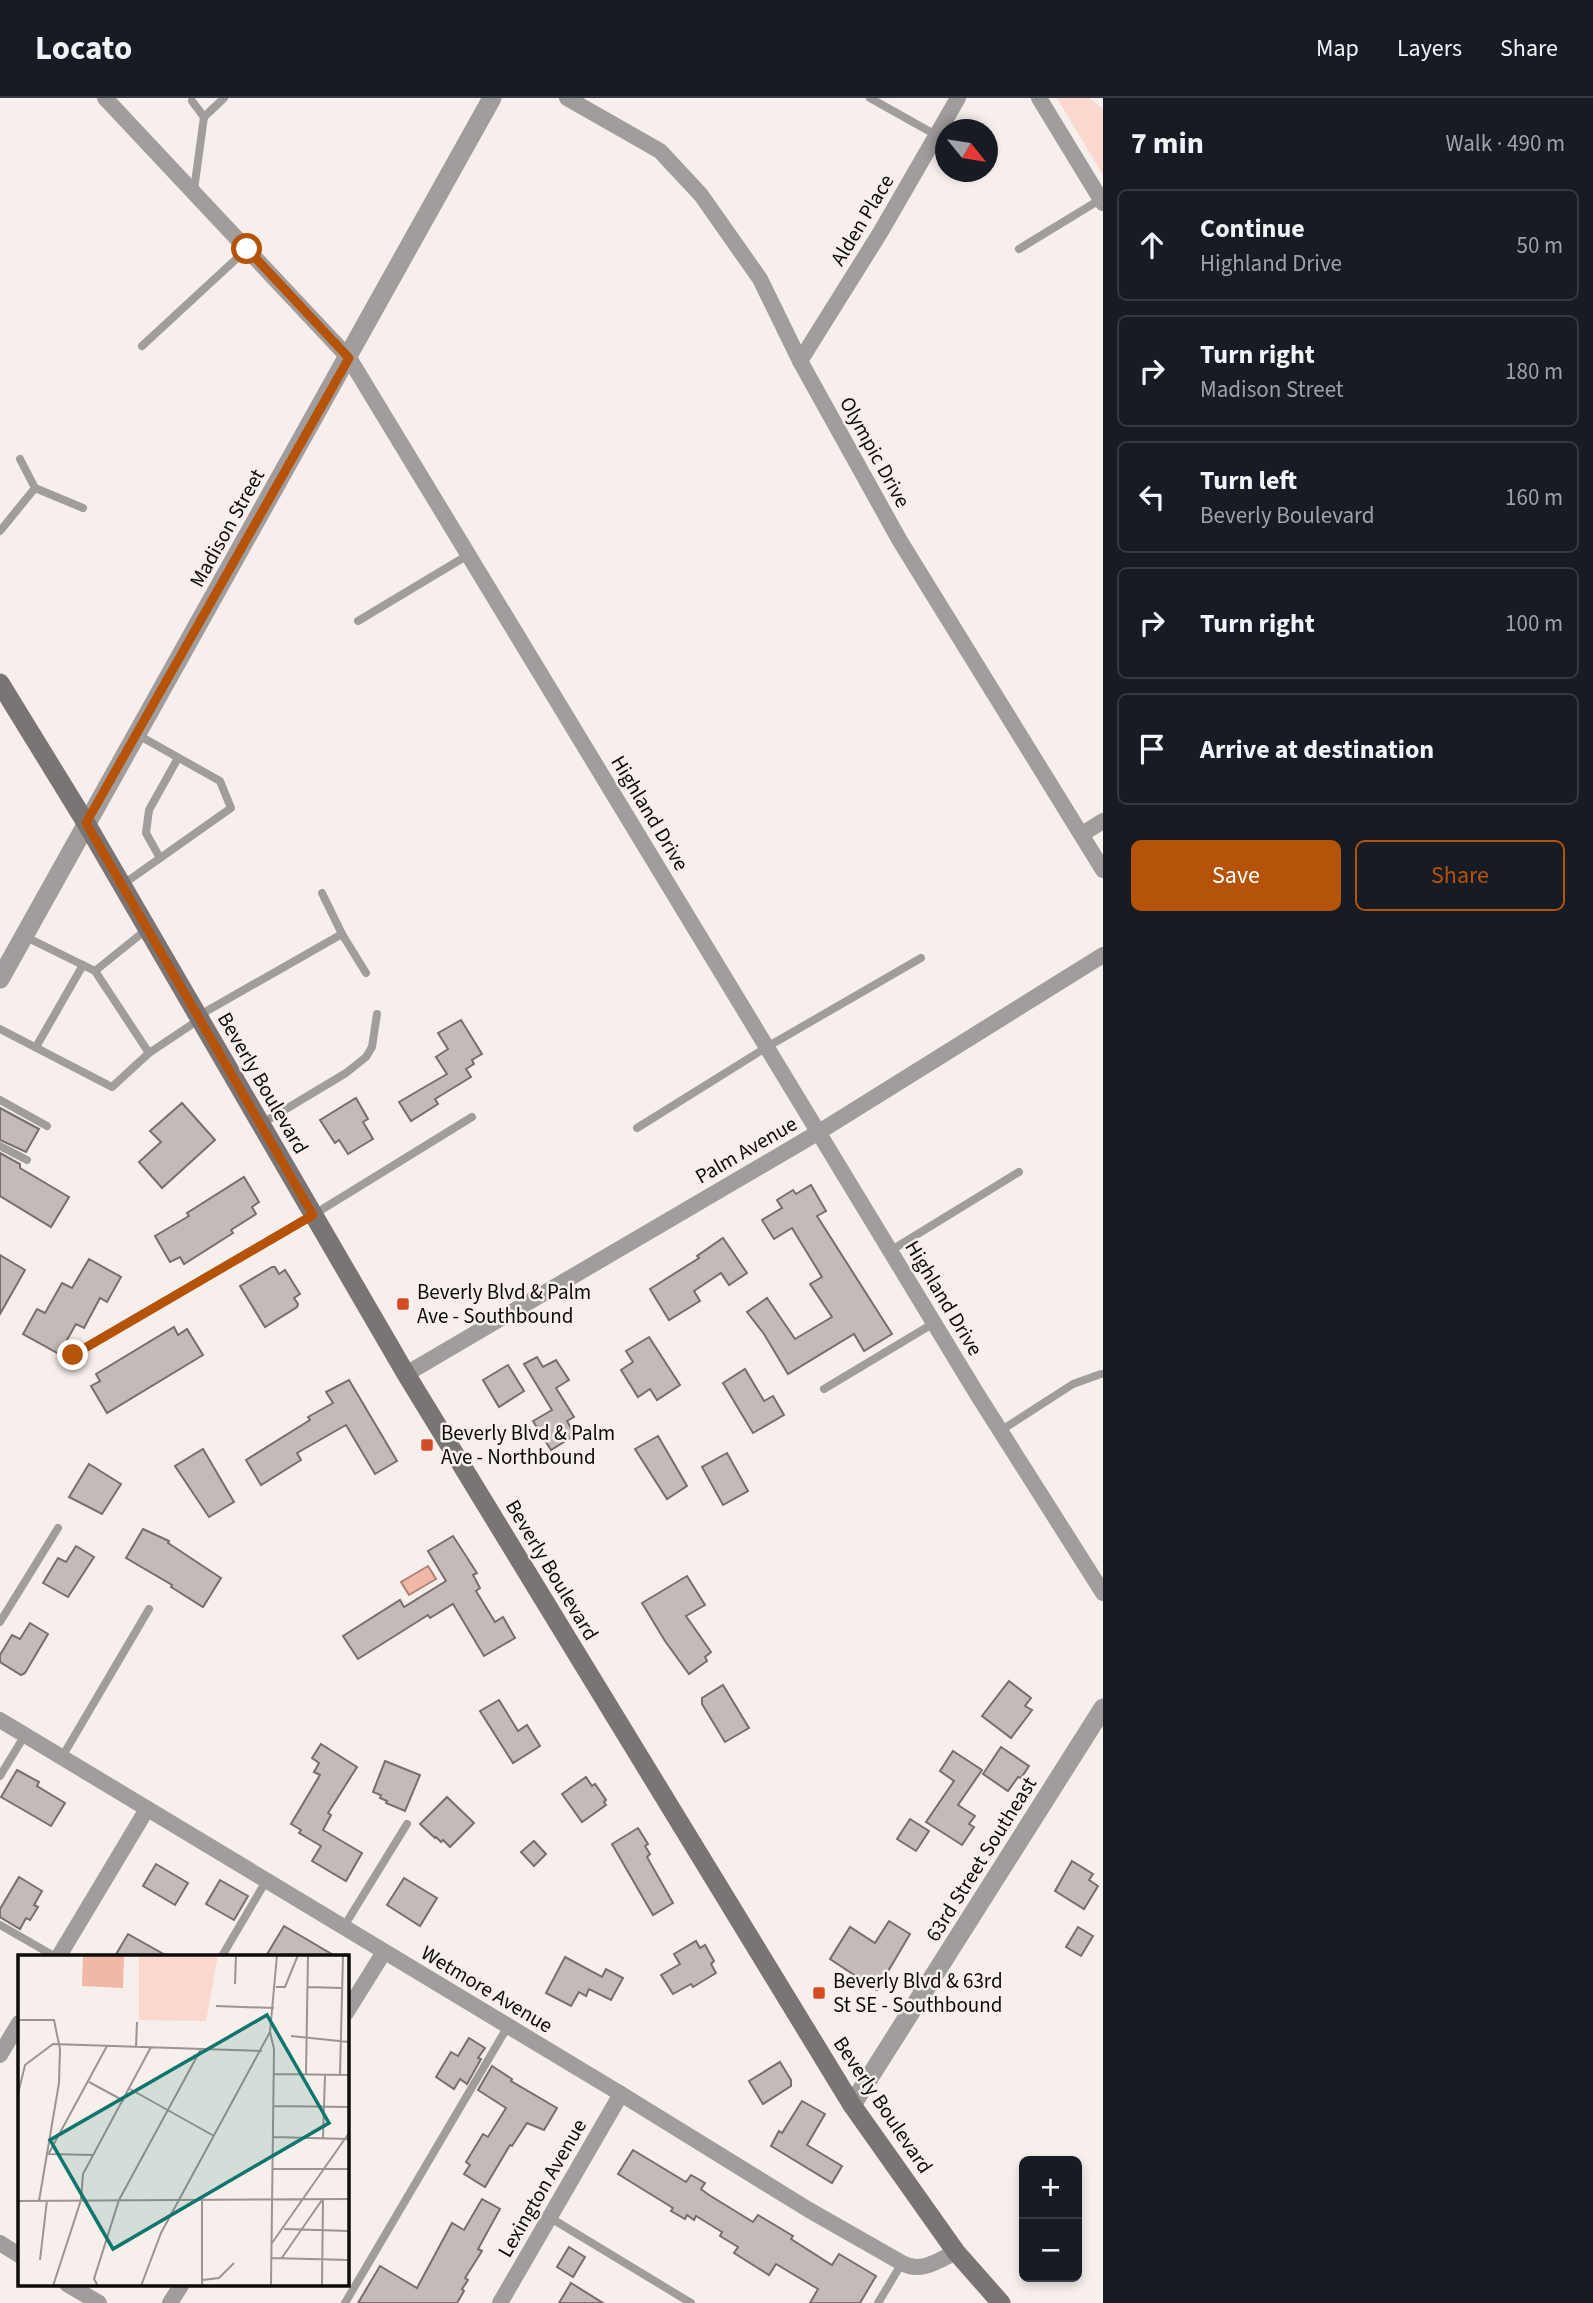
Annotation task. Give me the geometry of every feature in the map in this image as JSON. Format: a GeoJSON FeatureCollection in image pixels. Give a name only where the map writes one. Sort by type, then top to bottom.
{"type":"FeatureCollection","features":[{"type":"Feature","properties":{"kind":"main road","name":"Beverly Boulevard"},"geometry":{"type":"LineString","coordinates":[[0,683],[86,823],[406,1374],[852,2105],[956,2252],[1001,2303]]}},
{"type":"Feature","properties":{"kind":"street","name":"Highland Drive"},"geometry":{"type":"LineString","coordinates":[[105,98],[349,358],[890,1251],[1103,1593]]}},
{"type":"Feature","properties":{"kind":"street","name":"Madison Street"},"geometry":{"type":"LineString","coordinates":[[0,979],[492,98]]}},
{"type":"Feature","properties":{"kind":"street","name":"Olympic Drive"},"geometry":{"type":"LineString","coordinates":[[567,98],[660,151],[701,195],[760,279],[800,361],[900,541],[1103,870]]}},
{"type":"Feature","properties":{"kind":"street","name":"Alden Place"},"geometry":{"type":"LineString","coordinates":[[946,119],[958,98]]}},
{"type":"Feature","properties":{"kind":"street"},"geometry":{"type":"LineString","coordinates":[[1039,98],[1102,201]]}},
{"type":"Feature","properties":{"kind":"street","name":"Alden Place"},"geometry":{"type":"LineString","coordinates":[[800,361],[880,233],[935,137]]}},
{"type":"Feature","properties":{"kind":"street"},"geometry":{"type":"LineString","coordinates":[[1082,834],[1103,821]]}},
{"type":"Feature","properties":{"kind":"street","name":"Palm Avenue"},"geometry":{"type":"LineString","coordinates":[[406,1374],[819,1132],[1103,955]]}},
{"type":"Feature","properties":{"kind":"street","name":"63rd Street Southeast"},"geometry":{"type":"LineString","coordinates":[[852,2105],[1103,1708]]}},
{"type":"Feature","properties":{"kind":"street","name":"Wetmore Avenue"},"geometry":{"type":"LineString","coordinates":[[0,1720],[809,2210],[902,2263]]}},
{"type":"Feature","properties":{"kind":"street"},"geometry":{"type":"LineString","coordinates":[[58,1955],[147,1810]]}},
{"type":"Feature","properties":{"kind":"street"},"geometry":{"type":"LineString","coordinates":[[348,2010],[384,1952]]}},
{"type":"Feature","properties":{"kind":"street"},"geometry":{"type":"LineString","coordinates":[[0,2056],[18,2025]]}},
{"type":"Feature","properties":{"kind":"street","name":"Lexington Avenue"},"geometry":{"type":"LineString","coordinates":[[500,2303],[621,2094]]}},
{"type":"Feature","properties":{"kind":"street"},"geometry":{"type":"LineString","coordinates":[[0,2243],[18,2254]]}},
{"type":"Feature","properties":{"kind":"street"},"geometry":{"type":"LineString","coordinates":[[902,2263],[908,2267],[925,2267],[956,2252]]}},
{"type":"Feature","properties":{"kind":"street"},"geometry":{"type":"LineString","coordinates":[[70,2286],[99,2303]]}},
{"type":"Feature","properties":{"kind":"street"},"geometry":{"type":"LineString","coordinates":[[170,2303],[181,2286]]}},
{"type":"Feature","properties":{"kind":"lane"},"geometry":{"type":"LineString","coordinates":[[194,193],[204,117],[224,98]]}},
{"type":"Feature","properties":{"kind":"lane"},"geometry":{"type":"LineString","coordinates":[[870,98],[935,134]]}},
{"type":"Feature","properties":{"kind":"lane"},"geometry":{"type":"LineString","coordinates":[[192,101],[204,117]]}},
{"type":"Feature","properties":{"kind":"lane"},"geometry":{"type":"LineString","coordinates":[[1019,249],[1102,201]]}},
{"type":"Feature","properties":{"kind":"lane"},"geometry":{"type":"LineString","coordinates":[[142,346],[247,249]]}},
{"type":"Feature","properties":{"kind":"lane"},"geometry":{"type":"LineString","coordinates":[[20,459],[36,488],[83,508]]}},
{"type":"Feature","properties":{"kind":"lane"},"geometry":{"type":"LineString","coordinates":[[0,531],[36,488]]}},
{"type":"Feature","properties":{"kind":"lane"},"geometry":{"type":"LineString","coordinates":[[358,621],[468,555]]}},
{"type":"Feature","properties":{"kind":"lane"},"geometry":{"type":"LineString","coordinates":[[122,885],[230,808],[220,781],[136,734]]}},
{"type":"Feature","properties":{"kind":"lane"},"geometry":{"type":"LineString","coordinates":[[160,858],[146,833],[149,810],[178,758]]}},
{"type":"Feature","properties":{"kind":"lane"},"geometry":{"type":"LineString","coordinates":[[322,893],[342,934],[366,973]]}},
{"type":"Feature","properties":{"kind":"lane"},"geometry":{"type":"LineString","coordinates":[[95,971],[147,929]]}},
{"type":"Feature","properties":{"kind":"lane"},"geometry":{"type":"LineString","coordinates":[[0,1029],[112,1087],[149,1052],[199,1018],[342,934]]}},
{"type":"Feature","properties":{"kind":"lane"},"geometry":{"type":"LineString","coordinates":[[24,936],[95,971],[149,1052]]}},
{"type":"Feature","properties":{"kind":"lane"},"geometry":{"type":"LineString","coordinates":[[637,1128],[767,1047],[921,958]]}},
{"type":"Feature","properties":{"kind":"lane"},"geometry":{"type":"LineString","coordinates":[[36,1047],[83,965]]}},
{"type":"Feature","properties":{"kind":"lane"},"geometry":{"type":"LineString","coordinates":[[261,1124],[346,1073],[366,1057],[372,1047],[377,1014]]}},
{"type":"Feature","properties":{"kind":"lane"},"geometry":{"type":"LineString","coordinates":[[0,1100],[47,1126]]}},
{"type":"Feature","properties":{"kind":"lane"},"geometry":{"type":"LineString","coordinates":[[73,1355],[313,1215],[472,1118]]}},
{"type":"Feature","properties":{"kind":"lane"},"geometry":{"type":"LineString","coordinates":[[0,1146],[27,1160]]}},
{"type":"Feature","properties":{"kind":"lane"},"geometry":{"type":"LineString","coordinates":[[890,1251],[1019,1172]]}},
{"type":"Feature","properties":{"kind":"lane"},"geometry":{"type":"LineString","coordinates":[[824,1389],[934,1323]]}},
{"type":"Feature","properties":{"kind":"lane"},"geometry":{"type":"LineString","coordinates":[[1000,1431],[1073,1384],[1101,1374]]}},
{"type":"Feature","properties":{"kind":"lane"},"geometry":{"type":"LineString","coordinates":[[0,1622],[58,1528]]}},
{"type":"Feature","properties":{"kind":"lane"},"geometry":{"type":"LineString","coordinates":[[61,1757],[149,1609]]}},
{"type":"Feature","properties":{"kind":"lane"},"geometry":{"type":"LineString","coordinates":[[0,1776],[24,1735]]}},
{"type":"Feature","properties":{"kind":"lane"},"geometry":{"type":"LineString","coordinates":[[343,1928],[407,1824]]}},
{"type":"Feature","properties":{"kind":"lane"},"geometry":{"type":"LineString","coordinates":[[223,1955],[267,1881]]}},
{"type":"Feature","properties":{"kind":"lane"},"geometry":{"type":"LineString","coordinates":[[0,1925],[55,1955]]}},
{"type":"Feature","properties":{"kind":"lane"},"geometry":{"type":"LineString","coordinates":[[345,2303],[508,2026]]}},
{"type":"Feature","properties":{"kind":"lane"},"geometry":{"type":"LineString","coordinates":[[549,2217],[691,2303]]}},
{"type":"Feature","properties":{"kind":"lane"},"geometry":{"type":"LineString","coordinates":[[878,2303],[902,2263]]}},
{"type":"Feature","properties":{"kind":"shaded area"},"geometry":{"type":"Polygon","coordinates":[[[1057,98],[1089,98],[1103,109],[1103,175],[1057,98]]]}},
{"type":"Feature","properties":{"kind":"shaded area"},"geometry":{"type":"Polygon","coordinates":[[[428,1566],[436,1579],[409,1595],[401,1582],[428,1566]]]}},
{"type":"Feature","properties":{"kind":"building"},"geometry":{"type":"Polygon","coordinates":[[[461,1020],[482,1054],[472,1060],[474,1064],[466,1069],[471,1077],[435,1099],[438,1104],[411,1121],[399,1102],[447,1074],[436,1057],[448,1049],[438,1033],[461,1020]]]}},
{"type":"Feature","properties":{"kind":"building"},"geometry":{"type":"Polygon","coordinates":[[[356,1098],[368,1119],[363,1122],[373,1139],[348,1154],[339,1140],[335,1143],[320,1120],[356,1098]]]}},
{"type":"Feature","properties":{"kind":"building"},"geometry":{"type":"Polygon","coordinates":[[[182,1103],[215,1140],[162,1188],[139,1162],[161,1142],[150,1131],[182,1103]]]}},
{"type":"Feature","properties":{"kind":"building"},"geometry":{"type":"Polygon","coordinates":[[[0,1108],[39,1129],[26,1152],[0,1140],[0,1108]]]}},
{"type":"Feature","properties":{"kind":"building"},"geometry":{"type":"Polygon","coordinates":[[[0,1153],[69,1197],[51,1227],[0,1196],[0,1153]]]}},
{"type":"Feature","properties":{"kind":"building"},"geometry":{"type":"Polygon","coordinates":[[[244,1177],[259,1202],[252,1207],[256,1214],[231,1230],[233,1233],[184,1264],[180,1257],[170,1262],[155,1236],[189,1216],[187,1213],[244,1177]]]}},
{"type":"Feature","properties":{"kind":"building"},"geometry":{"type":"Polygon","coordinates":[[[811,1185],[826,1211],[817,1216],[892,1334],[864,1351],[854,1334],[788,1374],[747,1312],[767,1298],[795,1339],[832,1317],[810,1284],[822,1277],[792,1228],[774,1239],[762,1220],[782,1208],[777,1200],[793,1190],[796,1194],[811,1185]]]}},
{"type":"Feature","properties":{"kind":"building"},"geometry":{"type":"Polygon","coordinates":[[[723,1238],[747,1273],[729,1285],[721,1273],[694,1291],[700,1301],[669,1320],[650,1289],[699,1258],[697,1256],[723,1238]]]}},
{"type":"Feature","properties":{"kind":"building"},"geometry":{"type":"Polygon","coordinates":[[[0,1255],[25,1270],[0,1314],[0,1255]]]}},
{"type":"Feature","properties":{"kind":"building"},"geometry":{"type":"Polygon","coordinates":[[[89,1259],[121,1277],[107,1302],[100,1298],[84,1328],[76,1324],[59,1354],[23,1334],[37,1309],[45,1313],[62,1283],[72,1288],[89,1259]]]}},
{"type":"Feature","properties":{"kind":"building"},"geometry":{"type":"Polygon","coordinates":[[[275,1267],[279,1274],[285,1270],[300,1294],[294,1298],[297,1307],[265,1327],[240,1286],[275,1267]]]}},
{"type":"Feature","properties":{"kind":"building"},"geometry":{"type":"Polygon","coordinates":[[[174,1327],[178,1335],[187,1329],[203,1355],[107,1413],[91,1386],[100,1381],[96,1374],[174,1327]]]}},
{"type":"Feature","properties":{"kind":"building"},"geometry":{"type":"Polygon","coordinates":[[[649,1337],[680,1385],[657,1400],[650,1389],[638,1397],[621,1370],[633,1362],[626,1351],[649,1337]]]}},
{"type":"Feature","properties":{"kind":"building"},"geometry":{"type":"Polygon","coordinates":[[[537,1357],[543,1367],[556,1360],[569,1380],[556,1388],[574,1417],[567,1421],[575,1435],[551,1450],[533,1421],[552,1410],[524,1364],[537,1357]]]}},
{"type":"Feature","properties":{"kind":"building"},"geometry":{"type":"Polygon","coordinates":[[[508,1365],[524,1391],[499,1407],[483,1380],[508,1365]]]}},
{"type":"Feature","properties":{"kind":"building"},"geometry":{"type":"Polygon","coordinates":[[[745,1369],[764,1401],[773,1396],[784,1415],[753,1433],[723,1383],[745,1369]]]}},
{"type":"Feature","properties":{"kind":"building"},"geometry":{"type":"Polygon","coordinates":[[[349,1380],[397,1461],[375,1474],[346,1425],[297,1453],[301,1460],[261,1485],[246,1460],[333,1403],[326,1392],[349,1380]]]}},
{"type":"Feature","properties":{"kind":"building"},"geometry":{"type":"Polygon","coordinates":[[[658,1436],[687,1486],[667,1499],[635,1449],[658,1436]]]}},
{"type":"Feature","properties":{"kind":"building"},"geometry":{"type":"Polygon","coordinates":[[[203,1449],[234,1502],[209,1517],[175,1466],[203,1449]]]}},
{"type":"Feature","properties":{"kind":"building"},"geometry":{"type":"Polygon","coordinates":[[[727,1453],[748,1491],[723,1505],[702,1467],[727,1453]]]}},
{"type":"Feature","properties":{"kind":"building"},"geometry":{"type":"Polygon","coordinates":[[[89,1464],[121,1484],[102,1514],[69,1497],[89,1464]]]}},
{"type":"Feature","properties":{"kind":"building"},"geometry":{"type":"Polygon","coordinates":[[[143,1529],[169,1541],[168,1543],[221,1578],[203,1607],[126,1558],[143,1529]]]}},
{"type":"Feature","properties":{"kind":"building"},"geometry":{"type":"Polygon","coordinates":[[[453,1536],[477,1573],[473,1575],[480,1588],[476,1591],[495,1622],[503,1617],[515,1638],[484,1656],[453,1604],[430,1618],[428,1615],[358,1659],[343,1636],[400,1600],[404,1607],[446,1581],[428,1551],[453,1536]]]}},
{"type":"Feature","properties":{"kind":"building"},"geometry":{"type":"Polygon","coordinates":[[[76,1546],[94,1557],[68,1597],[43,1583],[58,1558],[66,1562],[76,1546]]]}},
{"type":"Feature","properties":{"kind":"building"},"geometry":{"type":"Polygon","coordinates":[[[687,1576],[705,1605],[686,1616],[711,1652],[705,1657],[707,1661],[689,1674],[642,1603],[687,1576]]]}},
{"type":"Feature","properties":{"kind":"building"},"geometry":{"type":"Polygon","coordinates":[[[30,1623],[48,1634],[25,1673],[21,1675],[0,1662],[0,1655],[12,1635],[20,1639],[30,1623]]]}},
{"type":"Feature","properties":{"kind":"building"},"geometry":{"type":"Polygon","coordinates":[[[1009,1681],[1031,1698],[1025,1706],[1032,1710],[1011,1738],[982,1716],[1009,1681]]]}},
{"type":"Feature","properties":{"kind":"building"},"geometry":{"type":"Polygon","coordinates":[[[723,1685],[749,1728],[725,1742],[702,1704],[702,1698],[723,1685]]]}},
{"type":"Feature","properties":{"kind":"building"},"geometry":{"type":"Polygon","coordinates":[[[499,1700],[518,1731],[527,1725],[540,1746],[513,1763],[480,1711],[499,1700]]]}},
{"type":"Feature","properties":{"kind":"building"},"geometry":{"type":"Polygon","coordinates":[[[321,1744],[357,1767],[328,1813],[331,1815],[323,1830],[362,1853],[346,1881],[312,1861],[321,1846],[299,1833],[301,1830],[291,1824],[320,1775],[314,1772],[319,1763],[312,1758],[321,1744]]]}},
{"type":"Feature","properties":{"kind":"building"},"geometry":{"type":"Polygon","coordinates":[[[1001,1747],[1029,1766],[1008,1791],[983,1774],[1001,1747]]]}},
{"type":"Feature","properties":{"kind":"building"},"geometry":{"type":"Polygon","coordinates":[[[953,1751],[982,1770],[958,1805],[975,1816],[969,1824],[974,1827],[962,1845],[926,1822],[954,1781],[940,1771],[953,1751]]]}},
{"type":"Feature","properties":{"kind":"building"},"geometry":{"type":"Polygon","coordinates":[[[385,1761],[420,1775],[405,1811],[386,1803],[387,1801],[380,1798],[381,1795],[373,1792],[385,1761]]]}},
{"type":"Feature","properties":{"kind":"building"},"geometry":{"type":"Polygon","coordinates":[[[17,1770],[39,1782],[37,1786],[65,1803],[51,1826],[1,1797],[17,1770]]]}},
{"type":"Feature","properties":{"kind":"building"},"geometry":{"type":"Polygon","coordinates":[[[586,1777],[592,1786],[595,1784],[606,1800],[606,1805],[582,1822],[562,1794],[586,1777]]]}},
{"type":"Feature","properties":{"kind":"building"},"geometry":{"type":"Polygon","coordinates":[[[447,1797],[474,1823],[450,1847],[420,1824],[447,1797]]]}},
{"type":"Feature","properties":{"kind":"building"},"geometry":{"type":"Polygon","coordinates":[[[910,1819],[929,1831],[916,1851],[897,1839],[910,1819]]]}},
{"type":"Feature","properties":{"kind":"building"},"geometry":{"type":"Polygon","coordinates":[[[638,1828],[648,1844],[645,1846],[650,1854],[647,1857],[673,1903],[653,1915],[612,1844],[638,1828]]]}},
{"type":"Feature","properties":{"kind":"building"},"geometry":{"type":"Polygon","coordinates":[[[534,1841],[546,1854],[534,1866],[521,1852],[534,1841]]]}},
{"type":"Feature","properties":{"kind":"building"},"geometry":{"type":"Polygon","coordinates":[[[1072,1861],[1093,1874],[1089,1880],[1098,1886],[1084,1909],[1055,1891],[1072,1861]]]}},
{"type":"Feature","properties":{"kind":"building"},"geometry":{"type":"Polygon","coordinates":[[[156,1864],[188,1883],[175,1905],[143,1886],[156,1864]]]}},
{"type":"Feature","properties":{"kind":"building"},"geometry":{"type":"Polygon","coordinates":[[[19,1877],[42,1891],[34,1905],[38,1907],[30,1920],[26,1918],[20,1929],[0,1917],[0,1909],[19,1877]]]}},
{"type":"Feature","properties":{"kind":"building"},"geometry":{"type":"Polygon","coordinates":[[[404,1878],[437,1898],[420,1926],[387,1905],[404,1878]]]}},
{"type":"Feature","properties":{"kind":"building"},"geometry":{"type":"Polygon","coordinates":[[[220,1880],[248,1896],[234,1920],[206,1904],[220,1880]]]}},
{"type":"Feature","properties":{"kind":"building"},"geometry":{"type":"Polygon","coordinates":[[[889,1921],[910,1934],[877,1990],[830,1959],[850,1927],[875,1943],[889,1921]]]}},
{"type":"Feature","properties":{"kind":"building"},"geometry":{"type":"Polygon","coordinates":[[[284,1926],[333,1955],[267,1955],[284,1926]]]}},
{"type":"Feature","properties":{"kind":"building"},"geometry":{"type":"Polygon","coordinates":[[[1078,1927],[1093,1936],[1081,1956],[1066,1947],[1078,1927]]]}},
{"type":"Feature","properties":{"kind":"building"},"geometry":{"type":"Polygon","coordinates":[[[128,1934],[165,1955],[116,1955],[128,1934]]]}},
{"type":"Feature","properties":{"kind":"building"},"geometry":{"type":"Polygon","coordinates":[[[696,1941],[700,1948],[705,1945],[714,1961],[711,1964],[716,1973],[693,1987],[691,1984],[673,1994],[661,1975],[680,1964],[674,1954],[696,1941]]]}},
{"type":"Feature","properties":{"kind":"building"},"geometry":{"type":"Polygon","coordinates":[[[565,1957],[602,1977],[606,1969],[623,1978],[611,2000],[589,1989],[586,1996],[579,1992],[571,2006],[546,1993],[565,1957]]]}},
{"type":"Feature","properties":{"kind":"building"},"geometry":{"type":"Polygon","coordinates":[[[469,2038],[485,2048],[467,2084],[460,2079],[454,2089],[436,2077],[451,2052],[458,2056],[469,2038]]]}},
{"type":"Feature","properties":{"kind":"building"},"geometry":{"type":"Polygon","coordinates":[[[780,2062],[791,2080],[791,2086],[763,2104],[749,2081],[780,2062]]]}},
{"type":"Feature","properties":{"kind":"building"},"geometry":{"type":"Polygon","coordinates":[[[492,2066],[512,2079],[511,2081],[557,2108],[544,2130],[527,2123],[512,2146],[510,2145],[485,2187],[464,2174],[470,2165],[466,2162],[483,2134],[488,2137],[506,2108],[478,2090],[492,2066]]]}},
{"type":"Feature","properties":{"kind":"building"},"geometry":{"type":"Polygon","coordinates":[[[802,2101],[825,2114],[807,2145],[842,2166],[832,2183],[771,2146],[802,2101]]]}},
{"type":"Feature","properties":{"kind":"building"},"geometry":{"type":"Polygon","coordinates":[[[633,2150],[686,2182],[691,2175],[705,2183],[701,2189],[709,2195],[753,2222],[758,2215],[793,2236],[791,2239],[832,2265],[839,2254],[876,2276],[860,2303],[810,2303],[818,2289],[776,2264],[769,2275],[734,2253],[738,2247],[720,2236],[722,2232],[696,2216],[694,2220],[687,2215],[685,2219],[671,2211],[673,2208],[618,2174],[633,2150]]]}},
{"type":"Feature","properties":{"kind":"building"},"geometry":{"type":"Polygon","coordinates":[[[482,2199],[500,2209],[478,2249],[482,2251],[465,2278],[468,2280],[457,2303],[358,2303],[380,2266],[417,2288],[452,2223],[464,2230],[482,2199]]]}},
{"type":"Feature","properties":{"kind":"building"},"geometry":{"type":"Polygon","coordinates":[[[569,2247],[585,2257],[573,2277],[557,2267],[569,2247]]]}},
{"type":"Feature","properties":{"kind":"building"},"geometry":{"type":"Polygon","coordinates":[[[571,2283],[603,2303],[559,2303],[571,2283]]]}},
{"type":"Feature","properties":{"kind":"place","name":"Beverly Blvd & Palm Ave - Southbound"},"geometry":{"type":"Point","coordinates":[403,1304]}},
{"type":"Feature","properties":{"kind":"place","name":"Beverly Blvd & Palm Ave - Northbound"},"geometry":{"type":"Point","coordinates":[427,1445]}},
{"type":"Feature","properties":{"kind":"place","name":"Beverly Blvd & 63rd St SE - Southbound"},"geometry":{"type":"Point","coordinates":[819,1993]}},
{"type":"Feature","properties":{"kind":"route"},"geometry":{"type":"LineString","coordinates":[[73,1355],[313,1215],[86,823],[349,358],[247,249]]}}]}
